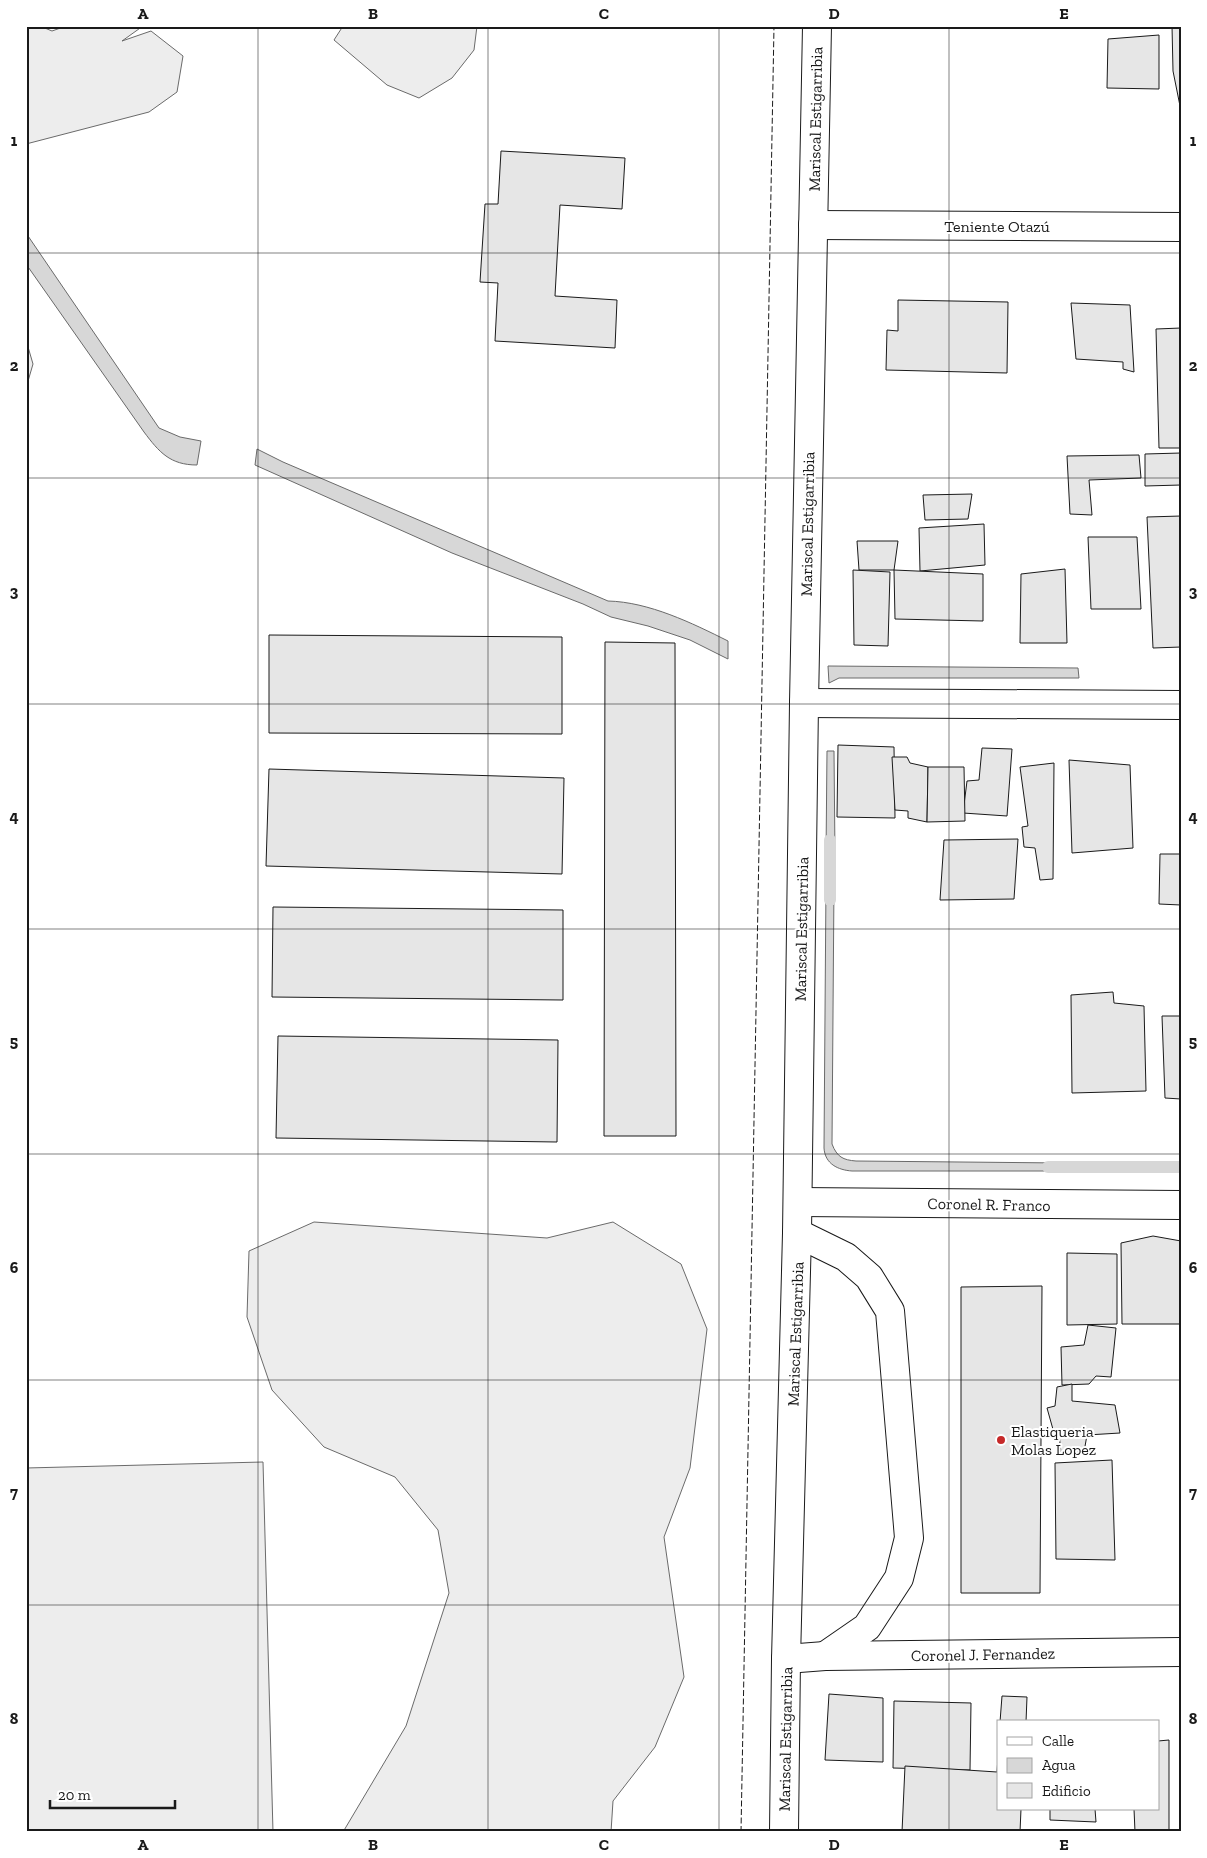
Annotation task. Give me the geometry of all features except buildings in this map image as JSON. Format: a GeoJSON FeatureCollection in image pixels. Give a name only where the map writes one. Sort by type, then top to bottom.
{"type":"FeatureCollection","features":[{"type":"Feature","properties":{"kind":"street","name":"Mariscal Estigarribia"},"geometry":{"type":"LineString","coordinates":[[784,1832],[786,1658],[798,1202],[804,702],[817,26]]}},
{"type":"Feature","properties":{"kind":"street","name":"Teniente Otazú"},"geometry":{"type":"LineString","coordinates":[[813,224],[1181,227]]}},
{"type":"Feature","properties":{"kind":"street"},"geometry":{"type":"LineString","coordinates":[[804,702],[1181,704]]}},
{"type":"Feature","properties":{"kind":"street","name":"Coronel R. Franco"},"geometry":{"type":"LineString","coordinates":[[798,1202],[1181,1206]]}},
{"type":"Feature","properties":{"kind":"street"},"geometry":{"type":"LineString","coordinates":[[797,1233],[846,1257],[869,1278],[890,1312],[909,1538],[899,1578],[867,1627],[825,1656]]}},
{"type":"Feature","properties":{"kind":"street","name":"Coronel J. Fernandez"},"geometry":{"type":"LineString","coordinates":[[786,1658],[1181,1652]]}},
{"type":"Feature","properties":{"kind":"shaded area"},"geometry":{"type":"Polygon","coordinates":[[[26,26],[40,26],[52,31],[66,26],[143,26],[122,41],[151,31],[183,56],[177,92],[149,112],[26,144],[26,26]]]}},
{"type":"Feature","properties":{"kind":"shaded area"},"geometry":{"type":"Polygon","coordinates":[[[343,26],[477,26],[474,50],[452,78],[419,98],[387,85],[334,40],[343,26]]]}},
{"type":"Feature","properties":{"kind":"shaded area"},"geometry":{"type":"Polygon","coordinates":[[[26,340],[33,364],[26,388],[26,340]]]}},
{"type":"Feature","properties":{"kind":"shaded area"},"geometry":{"type":"Polygon","coordinates":[[[314,1222],[547,1238],[613,1222],[681,1264],[707,1329],[690,1468],[664,1537],[684,1677],[655,1747],[613,1801],[611,1832],[343,1832],[406,1726],[449,1593],[438,1530],[395,1477],[324,1447],[272,1390],[247,1317],[249,1251],[314,1222]]]}},
{"type":"Feature","properties":{"kind":"shaded area"},"geometry":{"type":"Polygon","coordinates":[[[263,1462],[273,1832],[26,1832],[26,1468],[263,1462]]]}},
{"type":"Feature","properties":{"kind":"water"},"geometry":{"type":"Polygon","coordinates":[[[26,233],[159,428],[180,437],[201,441],[197,465],[179,463],[172,460],[155,446],[144,432],[26,264],[26,233]]]}},
{"type":"Feature","properties":{"kind":"water"},"geometry":{"type":"Polygon","coordinates":[[[257,449],[283,462],[608,601],[623,602],[654,609],[700,627],[728,641],[728,659],[690,640],[648,626],[611,617],[583,604],[452,553],[255,465],[257,449]]]}},
{"type":"Feature","properties":{"kind":"water"},"geometry":{"type":"Polygon","coordinates":[[[828,666],[1078,668],[1079,678],[839,678],[829,683],[828,666]]]}},
{"type":"Feature","properties":{"kind":"water"},"geometry":{"type":"Polygon","coordinates":[[[827,751],[834,751],[835,856],[826,856],[827,751]]]}},
{"type":"Feature","properties":{"kind":"water"},"geometry":{"type":"Polygon","coordinates":[[[826,882],[834,883],[832,1144],[838,1155],[847,1160],[856,1161],[1063,1163],[1065,1171],[852,1171],[837,1168],[830,1162],[824,1148],[826,882]]]}},
{"type":"Feature","properties":{"kind":"waterway"},"geometry":{"type":"LineString","coordinates":[[830,840],[830,900]]}},
{"type":"Feature","properties":{"kind":"waterway"},"geometry":{"type":"LineString","coordinates":[[1048,1167],[1181,1167]]}},
{"type":"Feature","properties":{"kind":"fence"},"geometry":{"type":"LineString","coordinates":[[741,1832],[774,26]]}},
{"type":"Feature","properties":{"kind":"place","name":"Elastiqueria Molas Lopez"},"geometry":{"type":"Point","coordinates":[1001,1440]}}]}
